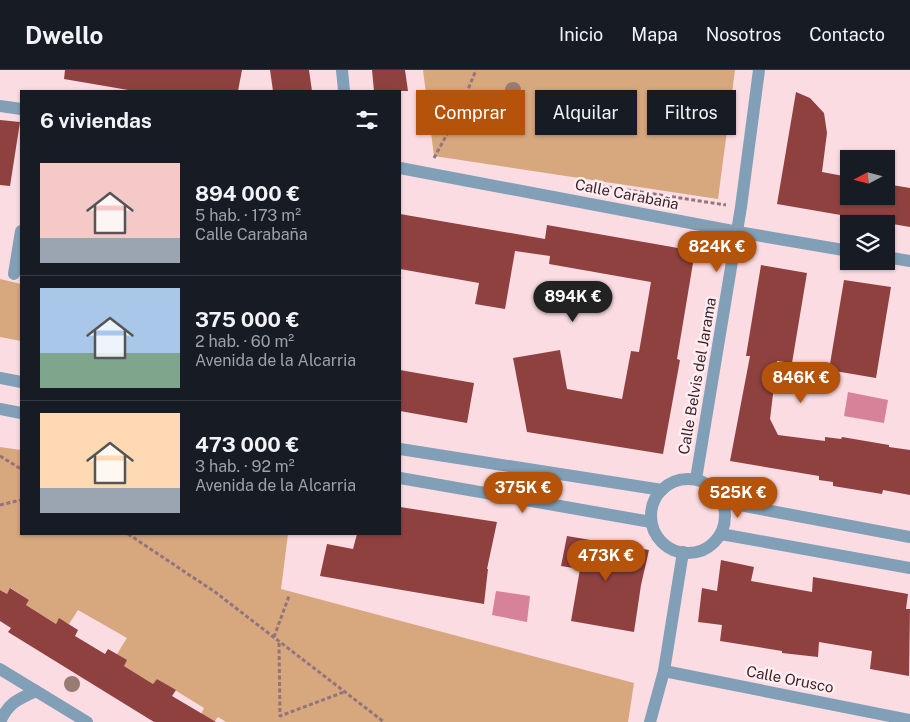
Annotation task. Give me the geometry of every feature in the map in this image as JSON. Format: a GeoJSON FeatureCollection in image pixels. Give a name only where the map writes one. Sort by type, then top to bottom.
{"type":"FeatureCollection","features":[{"type":"Feature","properties":{"kind":"street"},"geometry":{"type":"LineString","coordinates":[[342,70],[344,90]]}},
{"type":"Feature","properties":{"kind":"street","name":"Calle Belvis del Jarama"},"geometry":{"type":"LineString","coordinates":[[696,479],[738,232],[759,70]]}},
{"type":"Feature","properties":{"kind":"street"},"geometry":{"type":"LineString","coordinates":[[0,106],[20,110]]}},
{"type":"Feature","properties":{"kind":"street","name":"Calle Carabaña"},"geometry":{"type":"LineString","coordinates":[[401,168],[840,249]]}},
{"type":"Feature","properties":{"kind":"street"},"geometry":{"type":"LineString","coordinates":[[14,274],[20,237]]}},
{"type":"Feature","properties":{"kind":"street"},"geometry":{"type":"LineString","coordinates":[[895,258],[910,261]]}},
{"type":"Feature","properties":{"kind":"street"},"geometry":{"type":"LineString","coordinates":[[0,378],[20,382]]}},
{"type":"Feature","properties":{"kind":"street"},"geometry":{"type":"LineString","coordinates":[[0,409],[20,413]]}},
{"type":"Feature","properties":{"kind":"street"},"geometry":{"type":"LineString","coordinates":[[401,448],[662,490]]}},
{"type":"Feature","properties":{"kind":"street"},"geometry":{"type":"LineString","coordinates":[[401,478],[651,522]]}},
{"type":"Feature","properties":{"kind":"street"},"geometry":{"type":"LineString","coordinates":[[696,479],[712,487],[723,502],[725,513],[724,524],[720,534],[711,545],[705,549],[690,553],[672,549],[662,542],[655,533],[651,522],[652,504],[662,490],[677,480],[696,479]]}},
{"type":"Feature","properties":{"kind":"street"},"geometry":{"type":"LineString","coordinates":[[723,502],[910,537]]}},
{"type":"Feature","properties":{"kind":"street"},"geometry":{"type":"LineString","coordinates":[[720,534],[910,568]]}},
{"type":"Feature","properties":{"kind":"street"},"geometry":{"type":"LineString","coordinates":[[650,722],[664,671],[683,552]]}},
{"type":"Feature","properties":{"kind":"street"},"geometry":{"type":"LineString","coordinates":[[0,669],[87,722]]}},
{"type":"Feature","properties":{"kind":"street","name":"Calle Orusco"},"geometry":{"type":"LineString","coordinates":[[664,671],[910,720]]}},
{"type":"Feature","properties":{"kind":"street"},"geometry":{"type":"LineString","coordinates":[[0,722],[5,710],[20,698],[36,691]]}},
{"type":"Feature","properties":{"kind":"path"},"geometry":{"type":"LineString","coordinates":[[434,161],[434,156],[457,116],[476,70]]}},
{"type":"Feature","properties":{"kind":"path"},"geometry":{"type":"LineString","coordinates":[[0,456],[20,468]]}},
{"type":"Feature","properties":{"kind":"path"},"geometry":{"type":"LineString","coordinates":[[0,505],[20,500]]}},
{"type":"Feature","properties":{"kind":"path"},"geometry":{"type":"LineString","coordinates":[[130,535],[215,592],[384,722]]}},
{"type":"Feature","properties":{"kind":"path"},"geometry":{"type":"LineString","coordinates":[[274,637],[289,596]]}},
{"type":"Feature","properties":{"kind":"path"},"geometry":{"type":"LineString","coordinates":[[280,642],[280,716],[345,692]]}},
{"type":"Feature","properties":{"kind":"shaded area"},"geometry":{"type":"Polygon","coordinates":[[[423,70],[735,70],[732,90],[647,90],[647,135],[726,135],[718,199],[434,156],[431,135],[525,135],[525,90],[426,90],[423,70]]]}},
{"type":"Feature","properties":{"kind":"shaded area"},"geometry":{"type":"Polygon","coordinates":[[[0,279],[20,284],[20,341],[0,337],[0,279]]]}},
{"type":"Feature","properties":{"kind":"shaded area"},"geometry":{"type":"Polygon","coordinates":[[[848,392],[888,400],[884,423],[844,416],[848,392]]]}},
{"type":"Feature","properties":{"kind":"shaded area"},"geometry":{"type":"Polygon","coordinates":[[[0,447],[20,450],[20,535],[288,535],[281,589],[634,683],[628,722],[226,722],[218,717],[214,722],[201,714],[204,708],[157,679],[153,684],[124,666],[117,654],[127,638],[78,610],[69,624],[59,619],[56,624],[26,605],[29,600],[11,588],[7,594],[0,590],[0,447]]]}},
{"type":"Feature","properties":{"kind":"shaded area"},"geometry":{"type":"Polygon","coordinates":[[[496,591],[530,596],[527,622],[492,615],[496,591]]]}},
{"type":"Feature","properties":{"kind":"building"},"geometry":{"type":"Polygon","coordinates":[[[65,70],[242,70],[238,90],[128,90],[64,79],[65,70]]]}},
{"type":"Feature","properties":{"kind":"building"},"geometry":{"type":"Polygon","coordinates":[[[270,70],[309,70],[312,90],[273,90],[270,70]]]}},
{"type":"Feature","properties":{"kind":"building"},"geometry":{"type":"Polygon","coordinates":[[[372,70],[405,70],[408,91],[374,90],[372,70]]]}},
{"type":"Feature","properties":{"kind":"building"},"geometry":{"type":"Polygon","coordinates":[[[796,92],[810,98],[824,113],[827,133],[822,172],[840,175],[840,205],[895,205],[895,186],[910,188],[910,227],[895,224],[895,215],[841,215],[777,204],[796,92]]]}},
{"type":"Feature","properties":{"kind":"building"},"geometry":{"type":"Polygon","coordinates":[[[0,120],[20,122],[10,186],[0,185],[0,120]]]}},
{"type":"Feature","properties":{"kind":"building"},"geometry":{"type":"Polygon","coordinates":[[[401,214],[545,239],[547,225],[695,251],[677,359],[680,360],[663,454],[527,432],[513,358],[560,350],[567,389],[622,399],[631,351],[639,352],[651,282],[549,264],[550,256],[515,251],[505,309],[475,304],[479,283],[401,269],[401,214]]]}},
{"type":"Feature","properties":{"kind":"building"},"geometry":{"type":"Polygon","coordinates":[[[761,265],[807,273],[792,363],[777,361],[770,419],[778,435],[825,441],[825,437],[841,439],[842,437],[910,450],[910,495],[883,490],[882,494],[833,486],[833,482],[819,480],[819,476],[730,461],[750,356],[746,356],[761,265]]]}},
{"type":"Feature","properties":{"kind":"building"},"geometry":{"type":"Polygon","coordinates":[[[844,280],[891,287],[876,378],[829,370],[844,280]]]}},
{"type":"Feature","properties":{"kind":"building"},"geometry":{"type":"Polygon","coordinates":[[[401,370],[474,383],[467,423],[401,411],[401,370]]]}},
{"type":"Feature","properties":{"kind":"building"},"geometry":{"type":"Polygon","coordinates":[[[401,507],[497,522],[487,569],[484,604],[320,576],[327,544],[353,549],[357,535],[401,535],[401,507]]]}},
{"type":"Feature","properties":{"kind":"building"},"geometry":{"type":"Polygon","coordinates":[[[567,536],[649,550],[641,585],[634,632],[571,621],[580,569],[561,566],[567,536]]]}},
{"type":"Feature","properties":{"kind":"building"},"geometry":{"type":"Polygon","coordinates":[[[721,560],[754,567],[751,581],[812,592],[813,577],[908,594],[906,609],[910,609],[909,676],[870,669],[872,651],[819,642],[818,657],[782,653],[782,651],[720,641],[722,625],[698,622],[702,588],[717,591],[721,560]]]}},
{"type":"Feature","properties":{"kind":"building"},"geometry":{"type":"Polygon","coordinates":[[[10,588],[29,600],[26,605],[56,624],[59,618],[78,630],[75,636],[105,654],[108,649],[127,660],[124,666],[153,684],[157,679],[176,690],[172,696],[216,722],[154,722],[8,632],[11,628],[0,621],[0,590],[7,594],[10,588]]]}}]}
